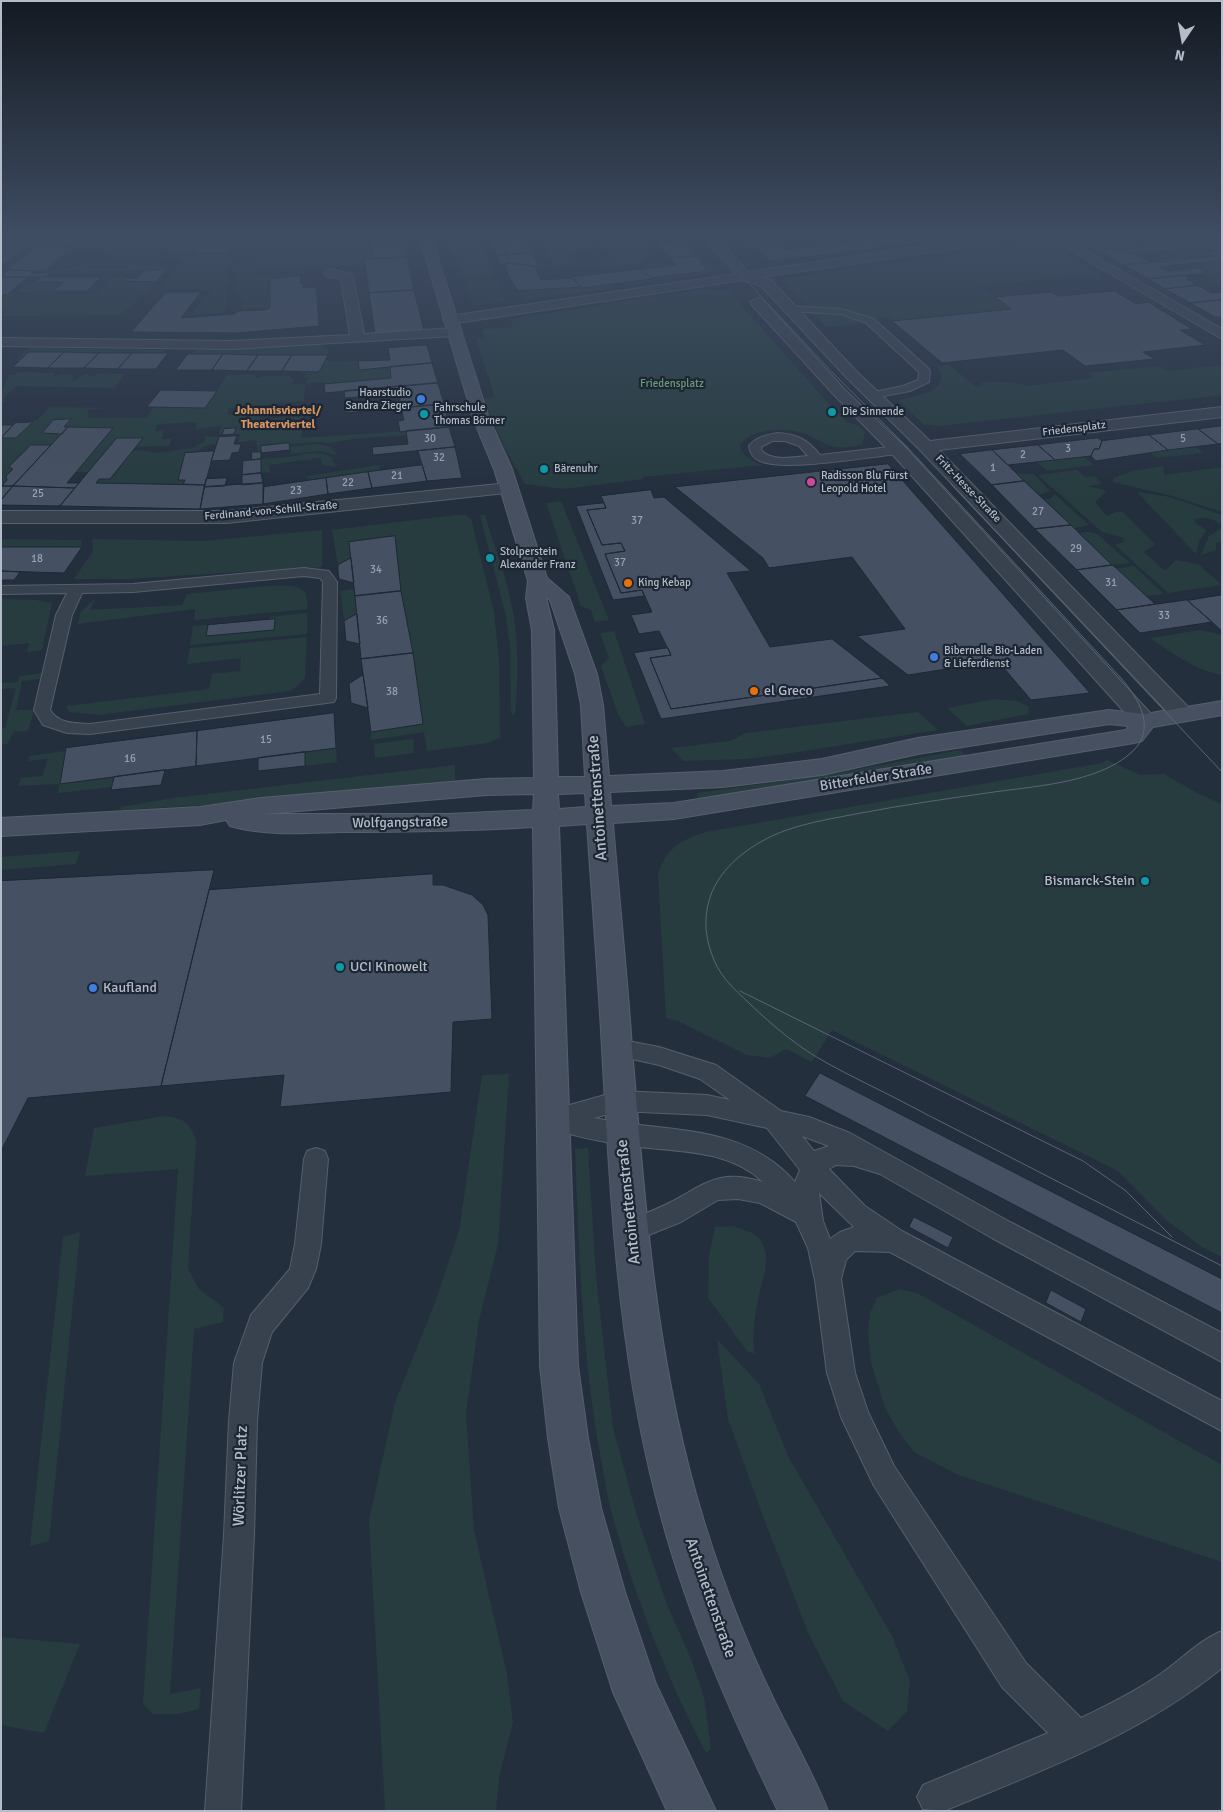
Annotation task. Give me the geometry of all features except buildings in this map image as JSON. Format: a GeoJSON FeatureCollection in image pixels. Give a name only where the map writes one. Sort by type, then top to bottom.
{"type":"FeatureCollection","features":[{"type":"Feature","properties":{"kind":"main road"},"geometry":{"type":"LineString","coordinates":[[452,326],[481,418],[510,488],[538,581],[536,598],[543,630],[547,818],[546,884],[560,1366],[568,1438],[580,1508],[603,1592],[636,1692],[692,1811]]}},
{"type":"Feature","properties":{"kind":"main road","name":"Antoinettenstraße"},"geometry":{"type":"LineString","coordinates":[[538,581],[559,597],[586,674],[592,705],[622,1134],[646,1347],[664,1445],[693,1553],[734,1667],[769,1743],[804,1811]]}},
{"type":"Feature","properties":{"kind":"main road","name":"Bitterfelder Straße"},"geometry":{"type":"LineString","coordinates":[[597,786],[723,780],[822,768],[918,746],[1109,717],[1145,721],[1222,708]]}},
{"type":"Feature","properties":{"kind":"main road","name":"Bitterfelder Straße"},"geometry":{"type":"LineString","coordinates":[[600,816],[674,811],[1134,736],[1145,721]]}},
{"type":"Feature","properties":{"kind":"main road","name":"Wolfgangstraße"},"geometry":{"type":"LineString","coordinates":[[1,828],[200,816],[261,806],[486,787],[597,786]]}},
{"type":"Feature","properties":{"kind":"main road","name":"Wolfgangstraße"},"geometry":{"type":"LineString","coordinates":[[200,816],[274,824],[448,823],[600,816]]}},
{"type":"Feature","properties":{"kind":"street"},"geometry":{"type":"LineString","coordinates":[[355,324],[358,339]]}},
{"type":"Feature","properties":{"kind":"street"},"geometry":{"type":"LineString","coordinates":[[1,342],[231,345],[358,339],[466,324]]}},
{"type":"Feature","properties":{"kind":"street","name":"Fritz-Hesse-Straße"},"geometry":{"type":"LineString","coordinates":[[776,324],[841,394],[898,450],[1145,721]]}},
{"type":"Feature","properties":{"kind":"street","name":"Fritz-Hesse-Straße"},"geometry":{"type":"LineString","coordinates":[[803,324],[926,446],[1182,714]]}},
{"type":"Feature","properties":{"kind":"street"},"geometry":{"type":"LineString","coordinates":[[1202,324],[1222,335]]}},
{"type":"Feature","properties":{"kind":"street","name":"Friedensplatz"},"geometry":{"type":"LineString","coordinates":[[926,446],[1222,412]]}},
{"type":"Feature","properties":{"kind":"street","name":"Ferdinand-von-Schill-Straße"},"geometry":{"type":"LineString","coordinates":[[1,517],[227,517],[510,488]]}},
{"type":"Feature","properties":{"kind":"lane"},"geometry":{"type":"LineString","coordinates":[[872,324],[896,343],[925,371],[922,382],[916,386],[872,394]]}},
{"type":"Feature","properties":{"kind":"lane"},"geometry":{"type":"LineString","coordinates":[[816,458],[898,450]]}},
{"type":"Feature","properties":{"kind":"lane"},"geometry":{"type":"LineString","coordinates":[[1,590],[76,590],[161,585],[304,572],[324,574],[330,582],[328,698],[90,729],[67,728],[49,721],[42,710],[64,615],[76,590]]}},
{"type":"Feature","properties":{"kind":"lane"},"geometry":{"type":"LineString","coordinates":[[617,1048],[659,1056],[708,1072],[772,1118],[824,1182],[856,1214],[893,1240],[1222,1417]]}},
{"type":"Feature","properties":{"kind":"lane"},"geometry":{"type":"LineString","coordinates":[[554,1119],[619,1101],[708,1105],[809,1127],[842,1140],[1001,1230],[1222,1348]]}},
{"type":"Feature","properties":{"kind":"lane"},"geometry":{"type":"LineString","coordinates":[[554,1119],[622,1134],[703,1143],[734,1152],[762,1166],[788,1191],[810,1221],[821,1248],[828,1280],[841,1373],[855,1417],[884,1476],[1014,1675],[1076,1737]]}},
{"type":"Feature","properties":{"kind":"lane"},"geometry":{"type":"LineString","coordinates":[[810,1221],[806,1191],[808,1178],[813,1168],[823,1159],[836,1154],[854,1155],[889,1166]]}},
{"type":"Feature","properties":{"kind":"lane","name":"Wörlitzer Platz"},"geometry":{"type":"LineString","coordinates":[[223,1811],[243,1421],[248,1363],[261,1324],[299,1279],[303,1269],[307,1251],[316,1159]]}},
{"type":"Feature","properties":{"kind":"lane"},"geometry":{"type":"LineString","coordinates":[[632,1230],[678,1211],[716,1189],[734,1188],[751,1190],[776,1198],[795,1208],[810,1221]]}},
{"type":"Feature","properties":{"kind":"lane"},"geometry":{"type":"LineString","coordinates":[[828,1280],[835,1251],[845,1241],[864,1236],[893,1240]]}},
{"type":"Feature","properties":{"kind":"lane"},"geometry":{"type":"LineString","coordinates":[[935,1797],[1076,1737],[1138,1706],[1200,1665],[1222,1647]]}},
{"type":"Feature","properties":{"kind":"green space","name":"Friedensplatz"},"geometry":{"type":"Polygon","coordinates":[[[512,324],[758,324],[847,422],[859,426],[865,432],[862,445],[835,447],[806,434],[789,430],[770,430],[753,435],[740,445],[745,456],[762,465],[642,477],[644,479],[563,489],[525,484],[507,452],[483,399],[495,397],[476,339],[485,339],[482,329],[513,327],[512,324]]]}},
{"type":"Feature","properties":{"kind":"green space"},"geometry":{"type":"Polygon","coordinates":[[[823,324],[859,324],[826,327],[823,324]]]}},
{"type":"Feature","properties":{"kind":"green space"},"geometry":{"type":"Polygon","coordinates":[[[322,344],[328,350],[328,355],[188,354],[198,350],[322,344]]]}},
{"type":"Feature","properties":{"kind":"green space"},"geometry":{"type":"Polygon","coordinates":[[[29,348],[163,350],[168,353],[29,352],[19,362],[16,360],[29,348]]]}},
{"type":"Feature","properties":{"kind":"green space"},"geometry":{"type":"Polygon","coordinates":[[[327,358],[328,362],[358,361],[359,370],[390,367],[391,378],[324,384],[324,382],[309,383],[305,385],[304,401],[229,408],[228,415],[260,412],[260,420],[301,416],[302,438],[406,431],[407,435],[353,439],[331,443],[318,442],[261,446],[261,452],[258,452],[256,440],[238,442],[240,434],[234,434],[236,428],[219,435],[221,426],[196,429],[196,422],[160,424],[156,426],[155,431],[164,431],[162,439],[172,439],[169,446],[136,447],[142,438],[118,438],[89,472],[76,472],[113,428],[64,427],[53,420],[42,433],[62,434],[51,445],[31,445],[9,467],[13,469],[1,486],[1,438],[16,438],[32,423],[30,421],[37,420],[50,407],[106,408],[88,410],[87,418],[146,418],[154,407],[205,408],[227,375],[256,375],[254,378],[261,378],[263,376],[291,376],[290,378],[295,379],[292,384],[305,384],[309,378],[304,377],[306,373],[301,373],[301,371],[319,372],[327,358]]]}},
{"type":"Feature","properties":{"kind":"green space"},"geometry":{"type":"Polygon","coordinates":[[[949,365],[976,387],[984,386],[980,382],[1010,382],[1026,386],[1094,378],[1088,373],[1159,366],[1167,371],[1222,365],[1222,395],[939,426],[923,424],[898,400],[922,395],[937,387],[941,375],[937,367],[949,365]]]}},
{"type":"Feature","properties":{"kind":"green space"},"geometry":{"type":"Polygon","coordinates":[[[18,372],[55,373],[54,376],[69,373],[74,376],[71,380],[75,381],[80,376],[90,373],[88,376],[95,376],[97,373],[125,374],[114,388],[16,386],[3,399],[5,401],[1,404],[1,393],[9,375],[15,375],[18,372]]]}},
{"type":"Feature","properties":{"kind":"green space"},"geometry":{"type":"Polygon","coordinates":[[[205,436],[219,437],[216,444],[208,445],[198,452],[185,453],[178,480],[185,480],[183,484],[96,483],[99,479],[111,479],[132,452],[140,450],[156,453],[195,447],[205,441],[205,436]]]}},
{"type":"Feature","properties":{"kind":"green space"},"geometry":{"type":"Polygon","coordinates":[[[317,444],[331,447],[336,453],[335,455],[322,451],[291,454],[290,447],[317,444]]]}},
{"type":"Feature","properties":{"kind":"green space"},"geometry":{"type":"Polygon","coordinates":[[[1196,447],[1204,453],[1157,458],[1149,452],[1196,447]]]}},
{"type":"Feature","properties":{"kind":"green space"},"geometry":{"type":"Polygon","coordinates":[[[312,453],[325,454],[332,458],[336,467],[323,465],[320,458],[269,465],[270,472],[261,473],[261,459],[312,453]]]}},
{"type":"Feature","properties":{"kind":"green space"},"geometry":{"type":"Polygon","coordinates":[[[1084,457],[1094,465],[1047,471],[1037,462],[1084,457]]]}},
{"type":"Feature","properties":{"kind":"green space"},"geometry":{"type":"Polygon","coordinates":[[[379,465],[380,470],[308,480],[307,476],[379,465]]]}},
{"type":"Feature","properties":{"kind":"green space"},"geometry":{"type":"Polygon","coordinates":[[[1163,466],[1164,475],[1222,467],[1222,512],[1172,496],[1113,482],[1113,478],[1133,471],[1163,466]]]}},
{"type":"Feature","properties":{"kind":"green space"},"geometry":{"type":"Polygon","coordinates":[[[1077,470],[1085,477],[1096,476],[1101,484],[1089,486],[1107,491],[1095,502],[1107,516],[1116,512],[1123,512],[1155,544],[1144,552],[1165,571],[1176,560],[1198,564],[1222,585],[1168,593],[1115,545],[1123,542],[1124,538],[1102,532],[1038,475],[1077,470]]]}},
{"type":"Feature","properties":{"kind":"green space"},"geometry":{"type":"Polygon","coordinates":[[[1016,473],[1034,474],[1050,491],[1039,495],[1016,473]]]}},
{"type":"Feature","properties":{"kind":"green space"},"geometry":{"type":"Polygon","coordinates":[[[1137,492],[1170,497],[1222,515],[1222,522],[1219,523],[1207,518],[1194,519],[1196,524],[1207,530],[1199,541],[1196,554],[1137,492]]]}},
{"type":"Feature","properties":{"kind":"green space"},"geometry":{"type":"Polygon","coordinates":[[[1055,494],[1089,525],[1074,528],[1044,499],[1050,499],[1055,494]]]}},
{"type":"Feature","properties":{"kind":"green space"},"geometry":{"type":"Polygon","coordinates":[[[561,501],[609,620],[595,622],[591,610],[581,606],[546,503],[561,501]]]}},
{"type":"Feature","properties":{"kind":"green space"},"geometry":{"type":"Polygon","coordinates":[[[466,515],[471,519],[494,612],[499,659],[500,738],[487,743],[427,751],[424,732],[371,740],[371,732],[423,724],[401,591],[395,536],[349,542],[351,558],[338,565],[332,530],[466,515]]]}},
{"type":"Feature","properties":{"kind":"green space"},"geometry":{"type":"Polygon","coordinates":[[[480,515],[485,515],[505,578],[513,611],[517,645],[517,696],[515,713],[513,715],[511,713],[510,647],[506,617],[480,515]]]}},
{"type":"Feature","properties":{"kind":"green space"},"geometry":{"type":"Polygon","coordinates":[[[1222,528],[1222,542],[1216,543],[1216,550],[1201,555],[1209,536],[1222,528]]]}},
{"type":"Feature","properties":{"kind":"green space"},"geometry":{"type":"Polygon","coordinates":[[[322,530],[322,567],[128,579],[74,579],[93,551],[92,541],[94,539],[203,541],[322,530]]]}},
{"type":"Feature","properties":{"kind":"green space"},"geometry":{"type":"Polygon","coordinates":[[[1089,532],[1097,534],[1130,563],[1112,565],[1079,533],[1089,532]]]}},
{"type":"Feature","properties":{"kind":"green space"},"geometry":{"type":"Polygon","coordinates":[[[1,539],[81,540],[82,547],[1,547],[1,539]]]}},
{"type":"Feature","properties":{"kind":"green space"},"geometry":{"type":"Polygon","coordinates":[[[1134,566],[1164,594],[1146,596],[1116,569],[1134,566]]]}},
{"type":"Feature","properties":{"kind":"green space"},"geometry":{"type":"Polygon","coordinates":[[[266,586],[287,586],[302,590],[307,596],[307,609],[194,620],[195,609],[78,624],[81,611],[95,599],[90,610],[182,605],[187,594],[266,586]]]}},
{"type":"Feature","properties":{"kind":"green space"},"geometry":{"type":"Polygon","coordinates":[[[354,589],[357,614],[344,619],[340,591],[354,589]]]}},
{"type":"Feature","properties":{"kind":"green space"},"geometry":{"type":"Polygon","coordinates":[[[1,599],[36,600],[52,603],[42,650],[27,652],[29,643],[1,646],[1,599]]]}},
{"type":"Feature","properties":{"kind":"green space"},"geometry":{"type":"Polygon","coordinates":[[[307,613],[307,634],[190,645],[193,626],[208,625],[207,636],[274,630],[275,619],[269,619],[269,617],[307,613]]]}},
{"type":"Feature","properties":{"kind":"green space"},"geometry":{"type":"Polygon","coordinates":[[[1201,630],[1222,635],[1222,675],[1193,665],[1150,638],[1201,630]]]}},
{"type":"Feature","properties":{"kind":"green space"},"geometry":{"type":"Polygon","coordinates":[[[614,631],[645,724],[626,727],[618,714],[601,666],[609,658],[600,633],[614,631]]]}},
{"type":"Feature","properties":{"kind":"green space"},"geometry":{"type":"Polygon","coordinates":[[[307,637],[305,677],[300,684],[290,691],[98,715],[69,712],[66,706],[209,689],[212,674],[240,671],[241,658],[187,664],[190,648],[307,637]]]}},
{"type":"Feature","properties":{"kind":"green space"},"geometry":{"type":"Polygon","coordinates":[[[42,673],[40,679],[22,681],[16,710],[34,710],[28,731],[14,732],[7,744],[1,745],[1,729],[5,728],[16,688],[1,689],[1,683],[18,682],[20,676],[42,673]]]}},
{"type":"Feature","properties":{"kind":"green space"},"geometry":{"type":"Polygon","coordinates":[[[994,699],[1018,701],[1029,707],[1028,714],[967,726],[947,708],[994,699]]]}},
{"type":"Feature","properties":{"kind":"green space"},"geometry":{"type":"Polygon","coordinates":[[[918,712],[938,730],[746,759],[683,761],[671,748],[730,741],[746,733],[918,712]]]}},
{"type":"Feature","properties":{"kind":"green space"},"geometry":{"type":"Polygon","coordinates":[[[413,739],[414,753],[375,758],[374,744],[413,739]]]}},
{"type":"Feature","properties":{"kind":"green space"},"geometry":{"type":"Polygon","coordinates":[[[336,748],[337,762],[305,766],[305,752],[336,748]]]}},
{"type":"Feature","properties":{"kind":"green space"},"geometry":{"type":"Polygon","coordinates":[[[960,750],[968,757],[699,801],[697,793],[833,774],[960,750]]]}},
{"type":"Feature","properties":{"kind":"green space"},"geometry":{"type":"Polygon","coordinates":[[[65,751],[60,784],[114,777],[112,787],[58,793],[59,784],[18,786],[21,778],[42,776],[48,759],[28,761],[29,756],[65,751]]]}},
{"type":"Feature","properties":{"kind":"green space"},"geometry":{"type":"Polygon","coordinates":[[[1107,760],[1140,775],[1164,774],[1199,794],[1222,804],[1222,1257],[1202,1247],[1167,1221],[1118,1171],[832,1030],[812,1062],[786,1049],[770,1058],[747,1055],[678,1021],[666,1018],[658,874],[670,851],[682,842],[706,832],[1102,763],[1107,760]]]}},
{"type":"Feature","properties":{"kind":"green space"},"geometry":{"type":"Polygon","coordinates":[[[455,765],[455,781],[205,805],[121,810],[121,807],[173,798],[455,765]]]}},
{"type":"Feature","properties":{"kind":"green space"},"geometry":{"type":"Polygon","coordinates":[[[80,851],[76,864],[1,870],[1,857],[80,851]]]}},
{"type":"Feature","properties":{"kind":"green space"},"geometry":{"type":"Polygon","coordinates":[[[509,1074],[498,1244],[479,1320],[466,1414],[474,1530],[507,1674],[513,1723],[499,1778],[496,1811],[385,1811],[369,1520],[395,1402],[434,1305],[459,1231],[482,1075],[509,1074]]]}},
{"type":"Feature","properties":{"kind":"green space"},"geometry":{"type":"Polygon","coordinates":[[[164,1116],[181,1119],[191,1129],[196,1140],[188,1269],[199,1289],[224,1308],[223,1322],[194,1329],[170,1694],[201,1688],[199,1709],[178,1714],[153,1714],[143,1704],[178,1169],[85,1176],[94,1128],[164,1116]]]}},
{"type":"Feature","properties":{"kind":"green space"},"geometry":{"type":"Polygon","coordinates":[[[588,1148],[596,1277],[613,1428],[637,1516],[666,1602],[691,1659],[704,1697],[711,1749],[706,1753],[677,1694],[640,1603],[606,1489],[589,1378],[580,1264],[575,1149],[588,1148]]]}},
{"type":"Feature","properties":{"kind":"green space"},"geometry":{"type":"Polygon","coordinates":[[[733,1226],[756,1235],[763,1244],[765,1252],[766,1268],[754,1327],[753,1341],[755,1354],[747,1351],[708,1298],[709,1256],[715,1227],[733,1226]]]}},
{"type":"Feature","properties":{"kind":"green space"},"geometry":{"type":"Polygon","coordinates":[[[80,1232],[49,1541],[30,1546],[63,1237],[80,1232]]]}},
{"type":"Feature","properties":{"kind":"green space"},"geometry":{"type":"Polygon","coordinates":[[[899,1289],[917,1293],[1222,1465],[1222,1562],[956,1474],[914,1452],[899,1432],[885,1408],[871,1362],[868,1333],[870,1313],[877,1298],[899,1289]]]}},
{"type":"Feature","properties":{"kind":"green space"},"geometry":{"type":"Polygon","coordinates":[[[717,1339],[759,1384],[788,1456],[893,1638],[910,1681],[907,1711],[888,1731],[843,1701],[809,1635],[728,1419],[717,1339]]]}},
{"type":"Feature","properties":{"kind":"green space"},"geometry":{"type":"Polygon","coordinates":[[[1,1637],[80,1644],[44,1733],[1,1725],[1,1637]]]}},
{"type":"Feature","properties":{"kind":"tram line"},"geometry":{"type":"LineString","coordinates":[[787,324],[908,448],[1128,686],[1143,714],[1143,734],[1132,752],[1118,763],[1083,777],[1063,782],[877,810],[793,828],[762,841],[733,862],[712,892],[707,907],[706,930],[714,960],[732,987],[806,1051],[1222,1266]]}},
{"type":"Feature","properties":{"kind":"tram line"},"geometry":{"type":"LineString","coordinates":[[951,484],[1222,772]]}},
{"type":"Feature","properties":{"kind":"tram line"},"geometry":{"type":"LineString","coordinates":[[740,991],[1083,1161],[1126,1191],[1172,1237]]}},
{"type":"Feature","properties":{"kind":"place","name":"Haarstudio Sandra Zieger"},"geometry":{"type":"Point","coordinates":[421,399]}},
{"type":"Feature","properties":{"kind":"place","name":"Die Sinnende"},"geometry":{"type":"Point","coordinates":[832,412]}},
{"type":"Feature","properties":{"kind":"place","name":"Fahrschule Thomas Börner"},"geometry":{"type":"Point","coordinates":[424,414]}},
{"type":"Feature","properties":{"kind":"place","name":"Bärenuhr"},"geometry":{"type":"Point","coordinates":[544,469]}},
{"type":"Feature","properties":{"kind":"place","name":"Radisson Blu Fürst Leopold Hotel"},"geometry":{"type":"Point","coordinates":[811,482]}},
{"type":"Feature","properties":{"kind":"place","name":"Stolperstein Alexander Franz"},"geometry":{"type":"Point","coordinates":[490,558]}},
{"type":"Feature","properties":{"kind":"place","name":"King Kebap"},"geometry":{"type":"Point","coordinates":[628,583]}},
{"type":"Feature","properties":{"kind":"place","name":"Bibernelle Bio-Laden & Lieferdienst"},"geometry":{"type":"Point","coordinates":[934,657]}},
{"type":"Feature","properties":{"kind":"place","name":"el Greco"},"geometry":{"type":"Point","coordinates":[754,691]}},
{"type":"Feature","properties":{"kind":"place","name":"Bismarck-Stein"},"geometry":{"type":"Point","coordinates":[1145,881]}},
{"type":"Feature","properties":{"kind":"place","name":"UCI Kinowelt"},"geometry":{"type":"Point","coordinates":[340,967]}},
{"type":"Feature","properties":{"kind":"place","name":"Kaufland"},"geometry":{"type":"Point","coordinates":[93,988]}},
{"type":"Feature","properties":{"kind":"district","name":"Johannisviertel/ Theaterviertel"},"geometry":{"type":"Point","coordinates":[278,418]}}]}
